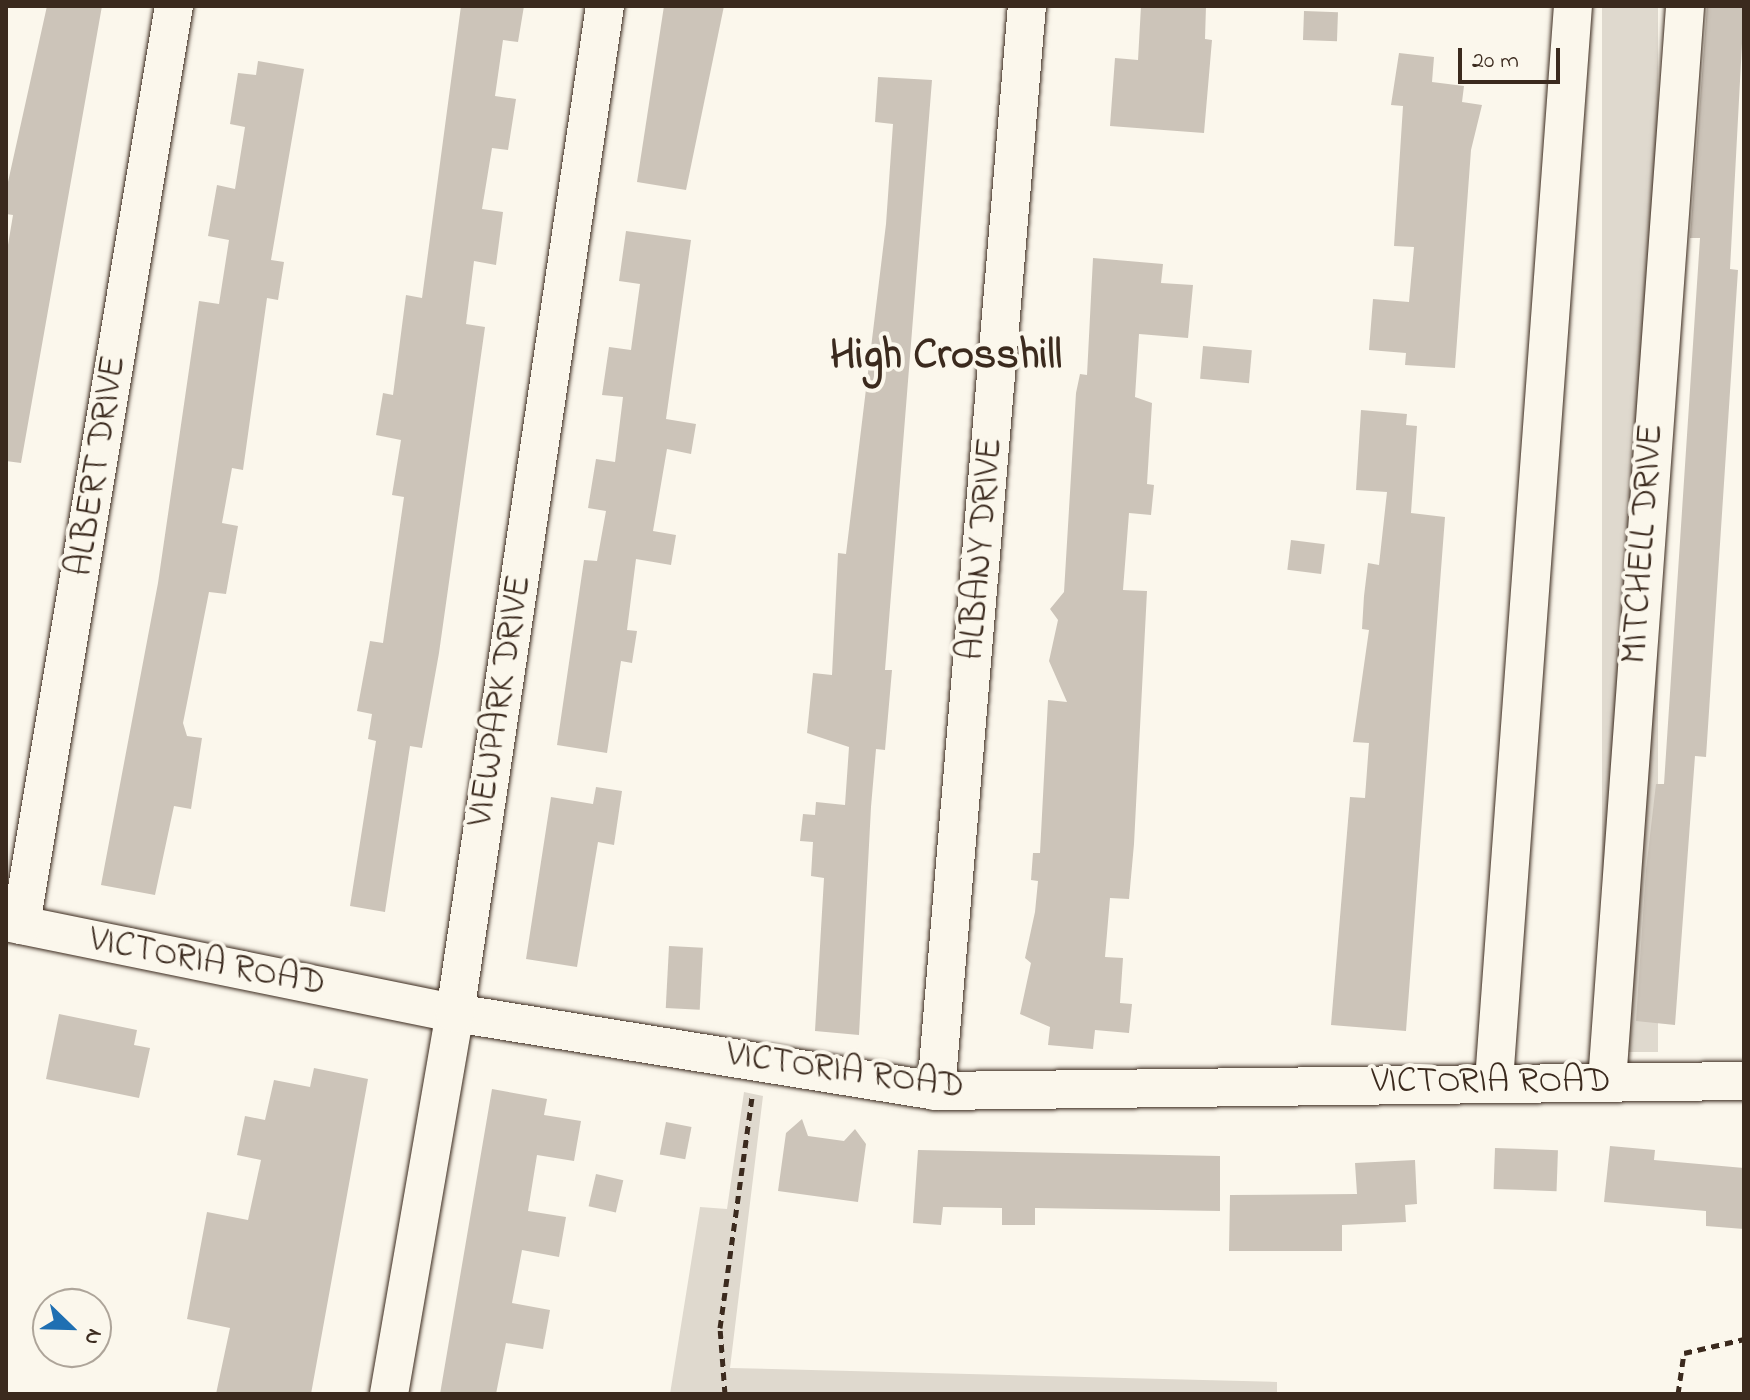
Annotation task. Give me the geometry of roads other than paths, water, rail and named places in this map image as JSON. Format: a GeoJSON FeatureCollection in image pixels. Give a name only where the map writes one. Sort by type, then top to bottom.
{"type":"FeatureCollection","features":[{"type":"Feature","properties":{"kind":"street","name":"ALBERT DRIVE"},"geometry":{"type":"LineString","coordinates":[[14,924],[174,6]]}},
{"type":"Feature","properties":{"kind":"street","name":"VIEWPARK DRIVE"},"geometry":{"type":"LineString","coordinates":[[389,1394],[455,1013],[605,6]]}},
{"type":"Feature","properties":{"kind":"street","name":"ALBANY DRIVE"},"geometry":{"type":"LineString","coordinates":[[936,1091],[1027,6]]}},
{"type":"Feature","properties":{"kind":"street"},"geometry":{"type":"LineString","coordinates":[[1494,1081],[1573,6]]}},
{"type":"Feature","properties":{"kind":"street","name":"MITCHELL DRIVE"},"geometry":{"type":"LineString","coordinates":[[1607,1082],[1685,6]]}},
{"type":"Feature","properties":{"kind":"street","name":"VICTORIA ROAD"},"geometry":{"type":"LineString","coordinates":[[14,924],[455,1013],[936,1091],[1494,1081],[1744,1081]]}},
{"type":"Feature","properties":{"kind":"district","name":"High Crosshill"},"geometry":{"type":"Point","coordinates":[946,356]}}]}
